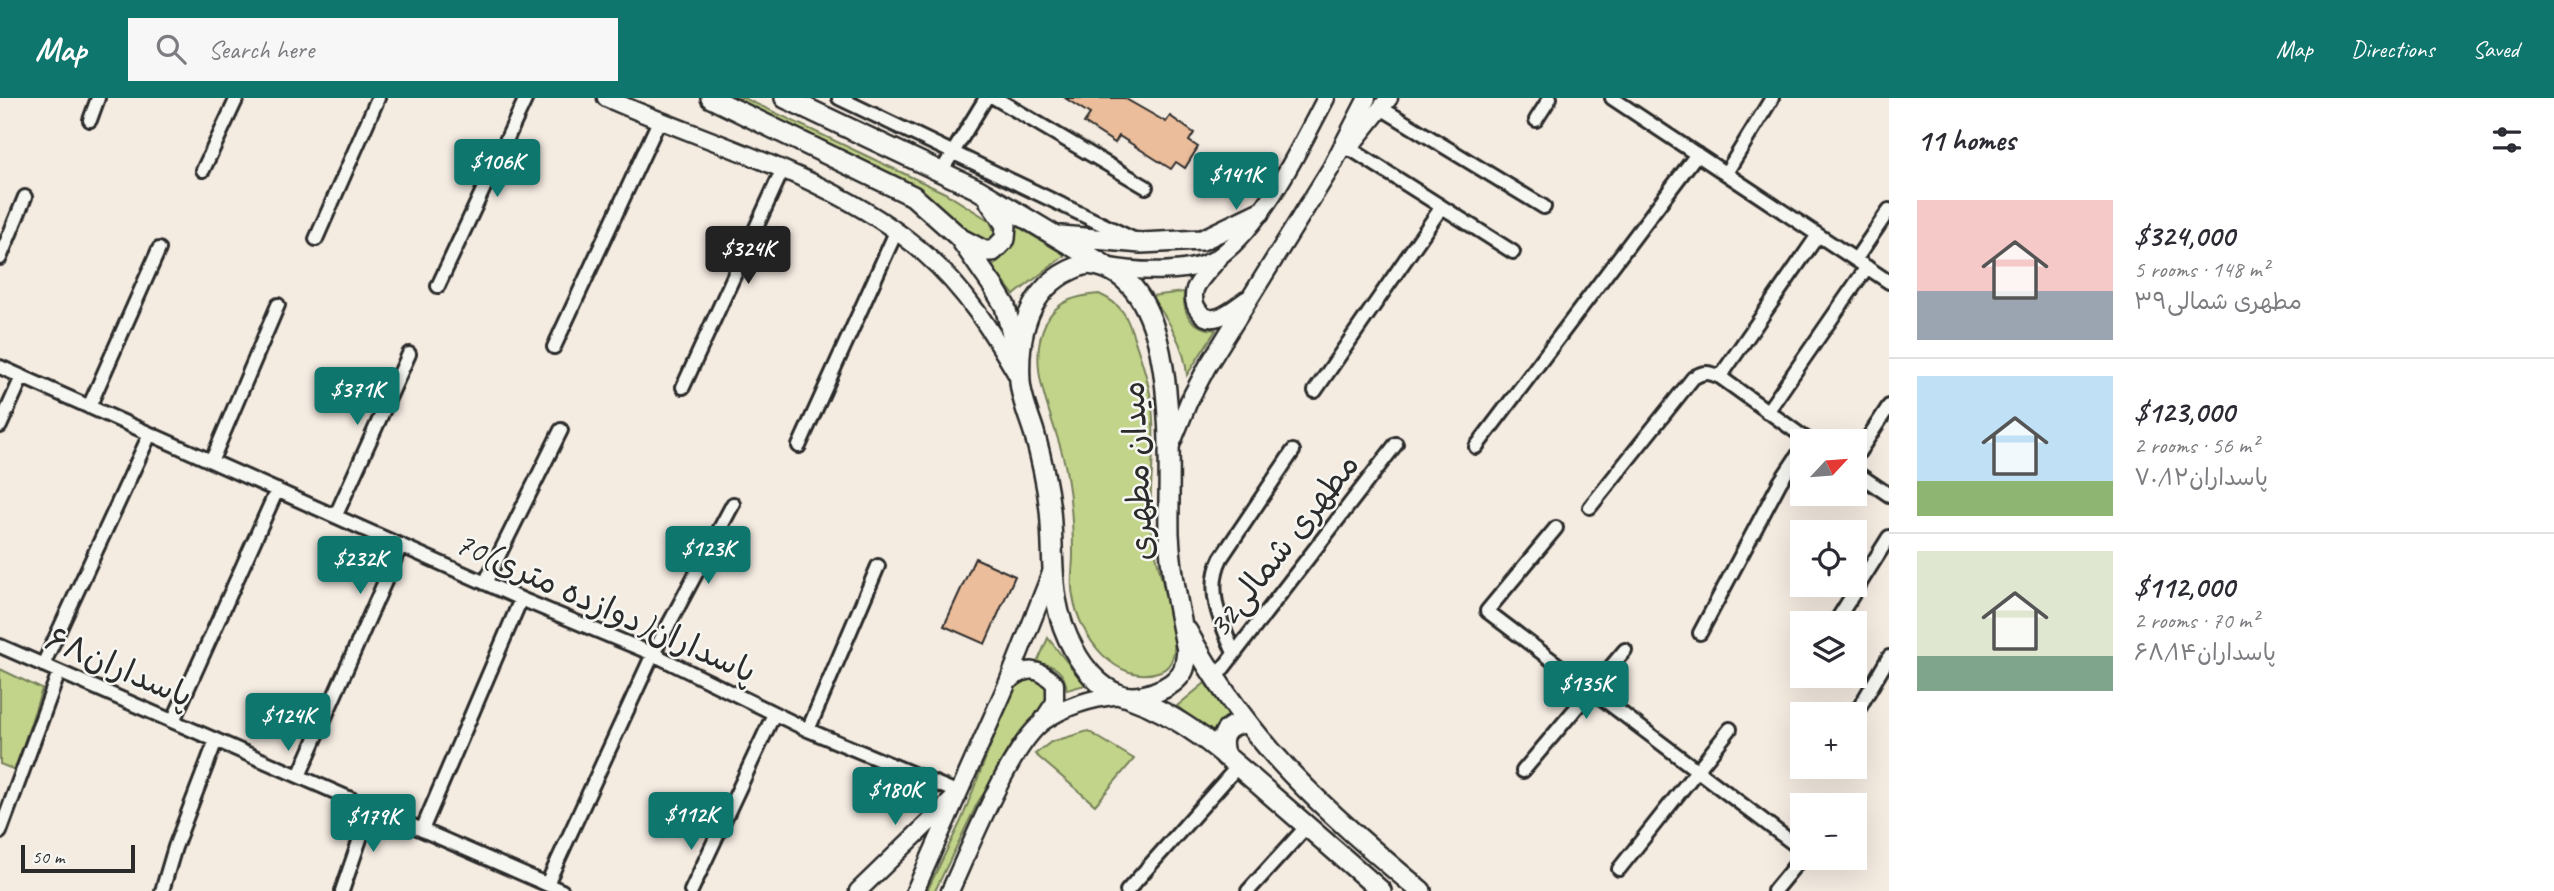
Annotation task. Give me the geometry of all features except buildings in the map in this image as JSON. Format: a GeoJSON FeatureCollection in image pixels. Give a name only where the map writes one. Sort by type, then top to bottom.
{"type":"FeatureCollection","features":[{"type":"Feature","properties":{"kind":"main road"},"geometry":{"type":"LineString","coordinates":[[606,98],[782,171],[855,205],[896,232],[923,252],[974,306],[1020,381]]}},
{"type":"Feature","properties":{"kind":"main road"},"geometry":{"type":"LineString","coordinates":[[711,98],[914,196],[958,237],[1005,306],[1014,334],[1020,381],[1039,450],[1050,509],[1051,573],[1055,606],[1073,650],[1088,671],[1124,697],[1168,714],[1232,761],[1381,891]]}},
{"type":"Feature","properties":{"kind":"main road"},"geometry":{"type":"LineString","coordinates":[[1253,295],[1216,318],[1207,318],[1199,312],[1194,302],[1195,289],[1220,256],[1260,212],[1326,98]]}},
{"type":"Feature","properties":{"kind":"main road"},"geometry":{"type":"LineString","coordinates":[[1170,448],[1188,401],[1331,168],[1367,98]]}},
{"type":"Feature","properties":{"kind":"main road","name":"میدان مطهری"},"geometry":{"type":"LineString","coordinates":[[796,100],[977,189],[1105,265],[1120,275],[1135,291],[1157,339],[1169,405],[1170,535],[1180,618],[1187,650],[1185,669],[1176,680],[1158,690],[1124,697]]}},
{"type":"Feature","properties":{"kind":"main road"},"geometry":{"type":"LineString","coordinates":[[1331,168],[1385,103]]}},
{"type":"Feature","properties":{"kind":"main road"},"geometry":{"type":"LineString","coordinates":[[958,237],[984,251],[993,251],[1005,239],[1006,225],[1000,212],[977,189]]}},
{"type":"Feature","properties":{"kind":"main road"},"geometry":{"type":"LineString","coordinates":[[1055,236],[1141,243],[1202,240],[1260,212]]}},
{"type":"Feature","properties":{"kind":"main road"},"geometry":{"type":"LineString","coordinates":[[1020,381],[1027,318],[1041,291],[1071,268],[1087,264],[1159,272],[1220,256]]}},
{"type":"Feature","properties":{"kind":"main road"},"geometry":{"type":"LineString","coordinates":[[915,891],[1008,682],[1051,573]]}},
{"type":"Feature","properties":{"kind":"main road"},"geometry":{"type":"LineString","coordinates":[[1180,618],[1214,680],[1245,723],[1304,788],[1421,891]]}},
{"type":"Feature","properties":{"kind":"main road"},"geometry":{"type":"LineString","coordinates":[[950,891],[1009,770],[1055,702],[1055,684],[1044,673],[1034,669],[1024,670],[1008,682]]}},
{"type":"Feature","properties":{"kind":"main road"},"geometry":{"type":"LineString","coordinates":[[1042,722],[1077,704],[1124,697]]}},
{"type":"Feature","properties":{"kind":"main road"},"geometry":{"type":"LineString","coordinates":[[1232,761],[1221,744],[1224,732],[1233,724],[1245,723]]}},
{"type":"Feature","properties":{"kind":"main road"},"geometry":{"type":"LineString","coordinates":[[858,891],[920,827],[959,793]]}},
{"type":"Feature","properties":{"kind":"street"},"geometry":{"type":"LineString","coordinates":[[90,120],[98,98]]}},
{"type":"Feature","properties":{"kind":"street"},"geometry":{"type":"LineString","coordinates":[[203,170],[237,98]]}},
{"type":"Feature","properties":{"kind":"street"},"geometry":{"type":"LineString","coordinates":[[316,239],[378,98]]}},
{"type":"Feature","properties":{"kind":"street"},"geometry":{"type":"LineString","coordinates":[[438,286],[526,98]]}},
{"type":"Feature","properties":{"kind":"street"},"geometry":{"type":"LineString","coordinates":[[839,98],[1141,243]]}},
{"type":"Feature","properties":{"kind":"street"},"geometry":{"type":"LineString","coordinates":[[941,172],[986,98]]}},
{"type":"Feature","properties":{"kind":"street"},"geometry":{"type":"LineString","coordinates":[[995,98],[1146,187]]}},
{"type":"Feature","properties":{"kind":"street"},"geometry":{"type":"LineString","coordinates":[[1536,120],[1550,98]]}},
{"type":"Feature","properties":{"kind":"street"},"geometry":{"type":"LineString","coordinates":[[1612,98],[1626,102],[1697,154],[1889,282]]}},
{"type":"Feature","properties":{"kind":"street"},"geometry":{"type":"LineString","coordinates":[[1726,173],[1772,98]]}},
{"type":"Feature","properties":{"kind":"street"},"geometry":{"type":"LineString","coordinates":[[1385,103],[1544,207]]}},
{"type":"Feature","properties":{"kind":"street"},"geometry":{"type":"LineString","coordinates":[[554,347],[659,121]]}},
{"type":"Feature","properties":{"kind":"street"},"geometry":{"type":"LineString","coordinates":[[1349,148],[1513,251]]}},
{"type":"Feature","properties":{"kind":"street"},"geometry":{"type":"LineString","coordinates":[[1476,447],[1697,154]]}},
{"type":"Feature","properties":{"kind":"street"},"geometry":{"type":"LineString","coordinates":[[683,387],[782,171]]}},
{"type":"Feature","properties":{"kind":"street"},"geometry":{"type":"LineString","coordinates":[[0,258],[25,197]]}},
{"type":"Feature","properties":{"kind":"street"},"geometry":{"type":"LineString","coordinates":[[1315,391],[1441,208]]}},
{"type":"Feature","properties":{"kind":"street"},"geometry":{"type":"LineString","coordinates":[[1767,412],[1862,263],[1889,210]]}},
{"type":"Feature","properties":{"kind":"street"},"geometry":{"type":"LineString","coordinates":[[799,446],[896,232]]}},
{"type":"Feature","properties":{"kind":"street"},"geometry":{"type":"LineString","coordinates":[[1720,377],[1818,235]]}},
{"type":"Feature","properties":{"kind":"street"},"geometry":{"type":"LineString","coordinates":[[89,407],[159,249]]}},
{"type":"Feature","properties":{"kind":"street"},"geometry":{"type":"LineString","coordinates":[[212,460],[278,305]]}},
{"type":"Feature","properties":{"kind":"street"},"geometry":{"type":"LineString","coordinates":[[335,514],[409,354]]}},
{"type":"Feature","properties":{"kind":"street","name":"70پاسداران(دوازده متری)"},"geometry":{"type":"LineString","coordinates":[[0,367],[485,583],[653,654],[774,715],[959,793]]}},
{"type":"Feature","properties":{"kind":"street"},"geometry":{"type":"LineString","coordinates":[[1590,507],[1693,378],[1707,372],[1720,377],[1792,429]]}},
{"type":"Feature","properties":{"kind":"street"},"geometry":{"type":"LineString","coordinates":[[0,426],[22,377]]}},
{"type":"Feature","properties":{"kind":"street"},"geometry":{"type":"LineString","coordinates":[[1867,440],[1889,406]]}},
{"type":"Feature","properties":{"kind":"street"},"geometry":{"type":"LineString","coordinates":[[485,583],[561,430]]}},
{"type":"Feature","properties":{"kind":"street"},"geometry":{"type":"LineString","coordinates":[[43,664],[150,434]]}},
{"type":"Feature","properties":{"kind":"street","name":"32مطهرى شمالى"},"geometry":{"type":"LineString","coordinates":[[1214,680],[1396,444]]}},
{"type":"Feature","properties":{"kind":"street"},"geometry":{"type":"LineString","coordinates":[[1234,653],[1218,616],[1215,574],[1221,558],[1293,451]]}},
{"type":"Feature","properties":{"kind":"street"},"geometry":{"type":"LineString","coordinates":[[1700,633],[1790,467]]}},
{"type":"Feature","properties":{"kind":"street"},"geometry":{"type":"LineString","coordinates":[[1867,480],[1889,495]]}},
{"type":"Feature","properties":{"kind":"street"},"geometry":{"type":"LineString","coordinates":[[173,721],[277,490]]}},
{"type":"Feature","properties":{"kind":"street"},"geometry":{"type":"LineString","coordinates":[[547,884],[653,654],[733,504]]}},
{"type":"Feature","properties":{"kind":"street"},"geometry":{"type":"LineString","coordinates":[[1556,528],[1487,611],[1790,841]]}},
{"type":"Feature","properties":{"kind":"street"},"geometry":{"type":"LineString","coordinates":[[1843,611],[1889,537]]}},
{"type":"Feature","properties":{"kind":"street"},"geometry":{"type":"LineString","coordinates":[[299,776],[401,545]]}},
{"type":"Feature","properties":{"kind":"street"},"geometry":{"type":"LineString","coordinates":[[808,730],[878,566]]}},
{"type":"Feature","properties":{"kind":"street"},"geometry":{"type":"LineString","coordinates":[[422,830],[521,598]]}},
{"type":"Feature","properties":{"kind":"street","name":"پاسداران۶۸"},"geometry":{"type":"LineString","coordinates":[[0,646],[422,830],[528,885],[547,884],[562,891]]}},
{"type":"Feature","properties":{"kind":"street"},"geometry":{"type":"LineString","coordinates":[[1523,771],[1625,650]]}},
{"type":"Feature","properties":{"kind":"street"},"geometry":{"type":"LineString","coordinates":[[1863,702],[1889,657]]}},
{"type":"Feature","properties":{"kind":"street"},"geometry":{"type":"LineString","coordinates":[[0,832],[59,672]]}},
{"type":"Feature","properties":{"kind":"street"},"geometry":{"type":"LineString","coordinates":[[691,891],[774,715]]}},
{"type":"Feature","properties":{"kind":"street"},"geometry":{"type":"LineString","coordinates":[[1619,869],[1730,729]]}},
{"type":"Feature","properties":{"kind":"street"},"geometry":{"type":"LineString","coordinates":[[162,891],[175,847],[216,740]]}},
{"type":"Feature","properties":{"kind":"street"},"geometry":{"type":"LineString","coordinates":[[1127,891],[1232,761]]}},
{"type":"Feature","properties":{"kind":"street"},"geometry":{"type":"LineString","coordinates":[[342,891],[371,807]]}},
{"type":"Feature","properties":{"kind":"street"},"geometry":{"type":"LineString","coordinates":[[1248,891],[1307,826]]}},
{"type":"Feature","properties":{"kind":"street"},"geometry":{"type":"LineString","coordinates":[[1774,891],[1791,870]]}},
{"type":"Feature","properties":{"kind":"green space"},"geometry":{"type":"Polygon","coordinates":[[[726,98],[744,98],[945,193],[990,221],[996,237],[992,243],[980,242],[933,201],[726,98]]]}},
{"type":"Feature","properties":{"kind":"green space"},"geometry":{"type":"Polygon","coordinates":[[[1015,225],[1065,255],[1014,295],[992,267],[1011,248],[1015,225]]]}},
{"type":"Feature","properties":{"kind":"green space"},"geometry":{"type":"Polygon","coordinates":[[[1184,292],[1185,308],[1190,319],[1201,327],[1216,330],[1187,375],[1175,333],[1151,296],[1184,292]]]}},
{"type":"Feature","properties":{"kind":"green space"},"geometry":{"type":"Polygon","coordinates":[[[1099,294],[1115,304],[1125,315],[1151,400],[1154,437],[1151,525],[1174,644],[1168,666],[1161,671],[1145,674],[1130,672],[1103,655],[1083,627],[1077,611],[1072,586],[1073,533],[1068,480],[1040,378],[1040,340],[1046,322],[1056,309],[1068,300],[1099,294]]]}},
{"type":"Feature","properties":{"kind":"green space"},"geometry":{"type":"Polygon","coordinates":[[[1048,638],[1085,685],[1067,690],[1064,678],[1058,670],[1037,663],[1048,638]]]}},
{"type":"Feature","properties":{"kind":"green space"},"geometry":{"type":"Polygon","coordinates":[[[0,669],[42,689],[15,770],[0,764],[0,669]]]}},
{"type":"Feature","properties":{"kind":"green space"},"geometry":{"type":"Polygon","coordinates":[[[1034,675],[1049,684],[1050,696],[978,802],[935,891],[927,891],[961,821],[1012,691],[1018,682],[1034,675]]]}},
{"type":"Feature","properties":{"kind":"green space"},"geometry":{"type":"Polygon","coordinates":[[[1205,683],[1231,718],[1218,725],[1215,736],[1177,706],[1205,683]]]}},
{"type":"Feature","properties":{"kind":"green space"},"geometry":{"type":"Polygon","coordinates":[[[1088,731],[1134,759],[1095,805],[1035,754],[1051,742],[1088,731]]]}}]}
